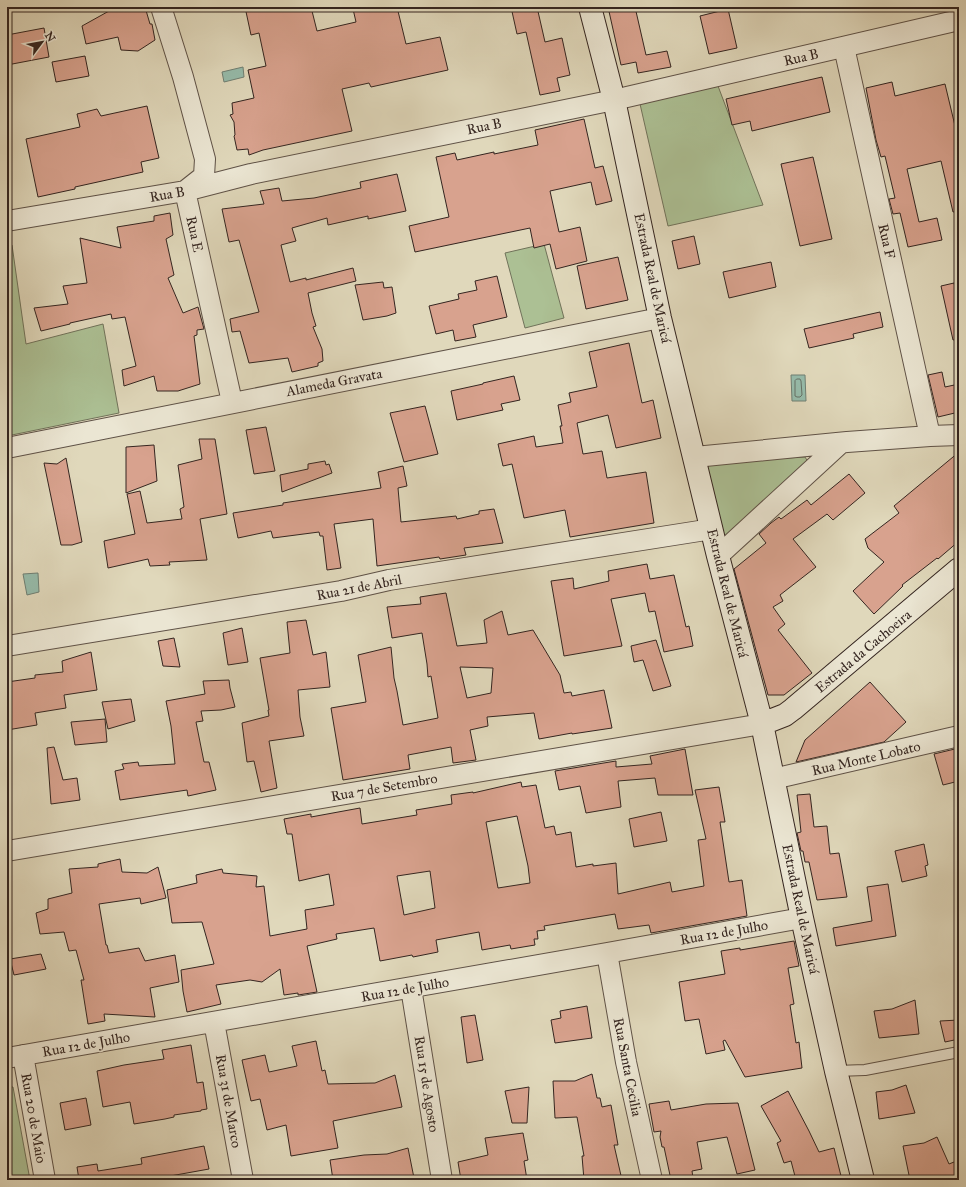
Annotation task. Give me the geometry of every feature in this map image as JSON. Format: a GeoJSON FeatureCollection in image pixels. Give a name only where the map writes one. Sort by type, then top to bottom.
{"type":"FeatureCollection","features":[{"type":"Feature","properties":{"kind":"main road","name":"Estrada Real de Maricá"},"geometry":{"type":"LineString","coordinates":[[590,7],[614,100],[660,318],[718,556],[762,724],[802,918],[836,1071],[863,1180]]}},
{"type":"Feature","properties":{"kind":"main road","name":"Estrada da Cachoeira"},"geometry":{"type":"LineString","coordinates":[[762,724],[785,715],[794,709],[959,569]]}},
{"type":"Feature","properties":{"kind":"street"},"geometry":{"type":"LineString","coordinates":[[161,7],[184,77],[206,159],[204,176],[185,191]]}},
{"type":"Feature","properties":{"kind":"street","name":"Rua B"},"geometry":{"type":"LineString","coordinates":[[7,221],[185,191],[251,174],[614,100],[844,47],[946,17]]}},
{"type":"Feature","properties":{"kind":"street","name":"Rua F"},"geometry":{"type":"LineString","coordinates":[[844,47],[930,436]]}},
{"type":"Feature","properties":{"kind":"street","name":"Rua E"},"geometry":{"type":"LineString","coordinates":[[185,191],[232,402]]}},
{"type":"Feature","properties":{"kind":"street","name":"Alameda Gravata"},"geometry":{"type":"LineString","coordinates":[[7,448],[660,318]]}},
{"type":"Feature","properties":{"kind":"street"},"geometry":{"type":"LineString","coordinates":[[695,458],[841,443],[930,436],[959,436]]}},
{"type":"Feature","properties":{"kind":"street"},"geometry":{"type":"LineString","coordinates":[[718,556],[841,443]]}},
{"type":"Feature","properties":{"kind":"street","name":"Rua 21 de Abril"},"geometry":{"type":"LineString","coordinates":[[7,646],[342,591],[389,580],[712,529]]}},
{"type":"Feature","properties":{"kind":"street","name":"Rua 7 de Setembro"},"geometry":{"type":"LineString","coordinates":[[7,851],[762,724]]}},
{"type":"Feature","properties":{"kind":"street","name":"Rua Monte Lobato"},"geometry":{"type":"LineString","coordinates":[[773,779],[959,736]]}},
{"type":"Feature","properties":{"kind":"street","name":"Rua 12 de Julho"},"geometry":{"type":"LineString","coordinates":[[15,1056],[607,954],[802,918]]}},
{"type":"Feature","properties":{"kind":"street","name":"Rua Santa Cecilia"},"geometry":{"type":"LineString","coordinates":[[607,954],[626,1062],[652,1180]]}},
{"type":"Feature","properties":{"kind":"street","name":"Rua 15 de Agosto"},"geometry":{"type":"LineString","coordinates":[[411,988],[442,1180]]}},
{"type":"Feature","properties":{"kind":"street","name":"Rua 31 de Marco"},"geometry":{"type":"LineString","coordinates":[[214,1022],[243,1180]]}},
{"type":"Feature","properties":{"kind":"street","name":"Rua 20 de Maio"},"geometry":{"type":"LineString","coordinates":[[15,1056],[45,1180]]}},
{"type":"Feature","properties":{"kind":"lane"},"geometry":{"type":"LineString","coordinates":[[836,1071],[865,1070],[959,1052]]}},
{"type":"Feature","properties":{"kind":"shaded area"},"geometry":{"type":"Polygon","coordinates":[[[718,86],[763,205],[668,226],[640,104],[718,86]]]}},
{"type":"Feature","properties":{"kind":"shaded area"},"geometry":{"type":"Polygon","coordinates":[[[544,244],[564,318],[525,328],[505,253],[544,244]]]}},
{"type":"Feature","properties":{"kind":"shaded area"},"geometry":{"type":"Polygon","coordinates":[[[7,245],[12,245],[26,344],[103,324],[119,413],[7,436],[7,245]]]}},
{"type":"Feature","properties":{"kind":"shaded area"},"geometry":{"type":"Polygon","coordinates":[[[805,457],[808,462],[725,539],[704,466],[709,462],[805,457]]]}},
{"type":"Feature","properties":{"kind":"shaded area"},"geometry":{"type":"Polygon","coordinates":[[[7,1087],[13,1087],[30,1180],[7,1180],[7,1087]]]}},
{"type":"Feature","properties":{"kind":"water"},"geometry":{"type":"Polygon","coordinates":[[[243,67],[244,77],[224,82],[222,72],[243,67]]]}},
{"type":"Feature","properties":{"kind":"water"},"geometry":{"type":"Polygon","coordinates":[[[791,375],[805,375],[806,401],[792,401],[791,375]]]}},
{"type":"Feature","properties":{"kind":"water"},"geometry":{"type":"Polygon","coordinates":[[[38,573],[39,592],[27,595],[23,574],[38,573]]]}},
{"type":"Feature","properties":{"kind":"building"},"geometry":{"type":"Polygon","coordinates":[[[108,7],[145,7],[150,24],[152,24],[155,40],[138,51],[121,50],[118,37],[86,44],[82,26],[109,11],[108,7]]]}},
{"type":"Feature","properties":{"kind":"building"},"geometry":{"type":"Polygon","coordinates":[[[245,7],[311,7],[317,31],[356,22],[353,9],[363,7],[397,7],[406,44],[440,37],[448,70],[371,87],[369,83],[342,89],[352,131],[263,150],[249,155],[248,149],[237,150],[234,136],[234,122],[230,115],[233,114],[232,103],[254,98],[248,70],[266,66],[259,33],[251,35],[245,7]]]}},
{"type":"Feature","properties":{"kind":"building"},"geometry":{"type":"Polygon","coordinates":[[[511,7],[537,7],[545,42],[562,38],[570,75],[557,78],[560,91],[540,95],[526,32],[517,34],[511,7]]]}},
{"type":"Feature","properties":{"kind":"building"},"geometry":{"type":"Polygon","coordinates":[[[608,7],[635,7],[646,55],[667,51],[671,67],[638,73],[636,62],[621,65],[608,7]]]}},
{"type":"Feature","properties":{"kind":"building"},"geometry":{"type":"Polygon","coordinates":[[[728,9],[737,48],[709,54],[700,16],[728,9]]]}},
{"type":"Feature","properties":{"kind":"building"},"geometry":{"type":"Polygon","coordinates":[[[44,28],[49,57],[7,65],[7,35],[44,28]]]}},
{"type":"Feature","properties":{"kind":"building"},"geometry":{"type":"Polygon","coordinates":[[[85,56],[89,76],[56,82],[52,62],[85,56]]]}},
{"type":"Feature","properties":{"kind":"building"},"geometry":{"type":"Polygon","coordinates":[[[822,77],[830,112],[752,131],[750,121],[732,125],[726,99],[822,77]]]}},
{"type":"Feature","properties":{"kind":"building"},"geometry":{"type":"Polygon","coordinates":[[[892,82],[895,96],[945,84],[956,130],[959,129],[959,211],[953,212],[941,161],[907,169],[919,222],[937,218],[942,240],[908,247],[900,213],[893,214],[889,199],[895,198],[885,156],[881,157],[876,140],[866,88],[892,82]]]}},
{"type":"Feature","properties":{"kind":"building"},"geometry":{"type":"Polygon","coordinates":[[[147,106],[159,158],[141,162],[143,172],[38,197],[26,139],[80,127],[77,114],[97,109],[101,116],[147,106]]]}},
{"type":"Feature","properties":{"kind":"building"},"geometry":{"type":"Polygon","coordinates":[[[584,119],[595,168],[603,166],[612,201],[596,205],[591,182],[550,191],[559,232],[580,227],[587,261],[556,269],[550,244],[534,248],[530,228],[415,252],[409,226],[449,217],[436,157],[455,153],[457,160],[538,145],[535,130],[584,119]]]}},
{"type":"Feature","properties":{"kind":"building"},"geometry":{"type":"Polygon","coordinates":[[[813,157],[832,239],[800,246],[781,164],[813,157]]]}},
{"type":"Feature","properties":{"kind":"building"},"geometry":{"type":"Polygon","coordinates":[[[397,174],[406,211],[368,219],[368,216],[328,225],[327,218],[292,228],[296,241],[281,245],[290,282],[306,278],[306,280],[353,268],[356,281],[308,293],[316,326],[313,327],[322,349],[323,361],[318,363],[318,366],[292,372],[288,358],[249,363],[240,331],[232,332],[230,319],[259,312],[239,240],[229,242],[222,209],[264,204],[260,191],[279,188],[282,201],[314,198],[361,188],[360,182],[397,174]]]}},
{"type":"Feature","properties":{"kind":"building"},"geometry":{"type":"Polygon","coordinates":[[[170,213],[173,235],[166,239],[174,275],[168,278],[183,313],[198,307],[204,329],[197,330],[197,335],[194,336],[200,384],[178,391],[157,391],[154,376],[124,386],[122,370],[136,366],[125,317],[112,319],[111,314],[41,331],[34,308],[68,304],[63,286],[87,283],[80,238],[121,248],[117,227],[154,221],[154,216],[170,213]]]}},
{"type":"Feature","properties":{"kind":"building"},"geometry":{"type":"Polygon","coordinates":[[[694,236],[700,264],[678,269],[672,241],[694,236]]]}},
{"type":"Feature","properties":{"kind":"building"},"geometry":{"type":"Polygon","coordinates":[[[618,257],[628,300],[586,309],[577,266],[618,257]]]}},
{"type":"Feature","properties":{"kind":"building"},"geometry":{"type":"Polygon","coordinates":[[[771,262],[776,287],[729,298],[723,272],[771,262]]]}},
{"type":"Feature","properties":{"kind":"building"},"geometry":{"type":"Polygon","coordinates":[[[497,276],[507,317],[473,325],[476,337],[455,341],[453,330],[436,334],[429,306],[459,299],[458,294],[477,290],[475,281],[497,276]]]}},
{"type":"Feature","properties":{"kind":"building"},"geometry":{"type":"Polygon","coordinates":[[[383,282],[384,288],[392,287],[396,313],[363,320],[355,285],[383,282]]]}},
{"type":"Feature","properties":{"kind":"building"},"geometry":{"type":"Polygon","coordinates":[[[954,283],[959,304],[959,339],[953,340],[941,286],[954,283]]]}},
{"type":"Feature","properties":{"kind":"building"},"geometry":{"type":"Polygon","coordinates":[[[880,312],[883,327],[853,334],[854,338],[809,348],[804,329],[880,312]]]}},
{"type":"Feature","properties":{"kind":"building"},"geometry":{"type":"Polygon","coordinates":[[[629,343],[642,403],[653,400],[661,438],[616,448],[608,415],[577,423],[583,454],[602,451],[607,478],[646,472],[654,523],[570,537],[565,510],[524,518],[512,464],[503,466],[498,444],[534,436],[536,447],[563,443],[560,426],[562,426],[558,405],[571,402],[569,393],[597,387],[589,352],[629,343]]]}},
{"type":"Feature","properties":{"kind":"building"},"geometry":{"type":"Polygon","coordinates":[[[942,372],[945,387],[959,384],[959,412],[938,417],[928,375],[942,372]]]}},
{"type":"Feature","properties":{"kind":"building"},"geometry":{"type":"Polygon","coordinates":[[[514,376],[520,400],[501,404],[503,410],[457,420],[451,391],[514,376]]]}},
{"type":"Feature","properties":{"kind":"building"},"geometry":{"type":"Polygon","coordinates":[[[425,406],[438,454],[404,462],[390,413],[425,406]]]}},
{"type":"Feature","properties":{"kind":"building"},"geometry":{"type":"Polygon","coordinates":[[[266,427],[275,471],[254,474],[246,430],[266,427]]]}},
{"type":"Feature","properties":{"kind":"building"},"geometry":{"type":"Polygon","coordinates":[[[199,439],[215,439],[227,514],[200,519],[207,560],[169,562],[170,565],[150,566],[148,559],[108,568],[104,541],[135,534],[127,494],[140,491],[147,523],[182,519],[180,509],[184,507],[178,465],[202,459],[199,439]]]}},
{"type":"Feature","properties":{"kind":"building"},"geometry":{"type":"Polygon","coordinates":[[[154,445],[157,481],[126,493],[126,447],[154,445]]]}},
{"type":"Feature","properties":{"kind":"building"},"geometry":{"type":"Polygon","coordinates":[[[959,452],[959,541],[938,559],[937,558],[902,585],[903,586],[874,614],[853,591],[884,562],[868,548],[865,539],[899,513],[894,506],[959,452]]]}},
{"type":"Feature","properties":{"kind":"building"},"geometry":{"type":"Polygon","coordinates":[[[66,458],[82,542],[72,545],[61,545],[44,463],[57,464],[66,458]]]}},
{"type":"Feature","properties":{"kind":"building"},"geometry":{"type":"Polygon","coordinates":[[[325,461],[326,465],[329,464],[332,473],[282,492],[280,475],[308,469],[308,464],[325,461]]]}},
{"type":"Feature","properties":{"kind":"building"},"geometry":{"type":"Polygon","coordinates":[[[403,466],[407,486],[398,488],[401,522],[456,516],[457,519],[479,514],[479,511],[494,509],[503,543],[464,548],[466,555],[440,559],[439,557],[377,566],[373,519],[334,524],[341,568],[327,570],[323,536],[320,536],[319,532],[273,538],[271,531],[238,538],[233,513],[283,505],[283,503],[381,488],[378,472],[403,466]]]}},
{"type":"Feature","properties":{"kind":"building"},"geometry":{"type":"Polygon","coordinates":[[[849,474],[865,493],[833,520],[827,514],[793,539],[816,567],[780,595],[783,601],[773,607],[785,624],[778,630],[812,673],[784,695],[768,695],[734,569],[766,543],[759,534],[771,523],[779,517],[781,519],[807,500],[811,505],[849,474]]]}},
{"type":"Feature","properties":{"kind":"building"},"geometry":{"type":"Polygon","coordinates":[[[647,564],[650,579],[674,575],[686,627],[689,626],[693,646],[664,652],[655,611],[649,612],[645,593],[611,599],[622,646],[564,656],[551,581],[573,578],[574,589],[609,581],[608,571],[647,564]]]}},
{"type":"Feature","properties":{"kind":"building"},"geometry":{"type":"Polygon","coordinates":[[[446,593],[457,646],[487,643],[484,620],[502,611],[508,635],[533,630],[560,675],[564,693],[571,692],[572,696],[604,690],[612,728],[539,739],[534,713],[487,717],[488,726],[470,730],[476,760],[453,763],[451,747],[408,755],[410,769],[343,780],[331,708],[366,702],[358,655],[391,647],[394,678],[403,725],[438,718],[431,676],[428,677],[422,633],[392,638],[387,607],[421,604],[420,597],[446,593]],[[460,667],[467,698],[491,693],[493,668],[460,667]]]}},
{"type":"Feature","properties":{"kind":"building"},"geometry":{"type":"Polygon","coordinates":[[[306,620],[313,655],[326,652],[330,687],[298,690],[300,717],[304,736],[269,741],[277,788],[261,792],[254,761],[247,762],[242,723],[269,716],[260,658],[290,653],[287,622],[306,620]]]}},
{"type":"Feature","properties":{"kind":"building"},"geometry":{"type":"Polygon","coordinates":[[[242,628],[248,662],[228,665],[223,633],[242,628]]]}},
{"type":"Feature","properties":{"kind":"building"},"geometry":{"type":"Polygon","coordinates":[[[174,638],[180,667],[163,666],[158,641],[174,638]]]}},
{"type":"Feature","properties":{"kind":"building"},"geometry":{"type":"Polygon","coordinates":[[[656,640],[671,686],[653,691],[643,660],[634,662],[631,646],[656,640]]]}},
{"type":"Feature","properties":{"kind":"building"},"geometry":{"type":"Polygon","coordinates":[[[91,652],[97,690],[64,695],[66,708],[35,713],[37,725],[7,730],[7,682],[35,678],[35,675],[63,672],[62,661],[91,652]]]}},
{"type":"Feature","properties":{"kind":"building"},"geometry":{"type":"Polygon","coordinates":[[[229,680],[235,707],[221,710],[201,711],[203,721],[196,722],[204,762],[209,762],[216,790],[188,796],[187,790],[120,800],[115,771],[124,769],[122,764],[138,762],[139,766],[175,764],[171,726],[166,701],[205,694],[203,681],[229,680]]]}},
{"type":"Feature","properties":{"kind":"building"},"geometry":{"type":"Polygon","coordinates":[[[870,682],[906,722],[884,742],[796,762],[805,740],[870,682]]]}},
{"type":"Feature","properties":{"kind":"building"},"geometry":{"type":"Polygon","coordinates":[[[131,699],[135,721],[108,729],[102,702],[131,699]]]}},
{"type":"Feature","properties":{"kind":"building"},"geometry":{"type":"Polygon","coordinates":[[[105,719],[107,742],[75,745],[71,722],[105,719]]]}},
{"type":"Feature","properties":{"kind":"building"},"geometry":{"type":"Polygon","coordinates":[[[54,747],[63,780],[77,778],[80,800],[51,804],[47,748],[54,747]]]}},
{"type":"Feature","properties":{"kind":"building"},"geometry":{"type":"Polygon","coordinates":[[[959,748],[959,781],[943,785],[934,754],[959,748]]]}},
{"type":"Feature","properties":{"kind":"building"},"geometry":{"type":"Polygon","coordinates":[[[685,749],[693,795],[658,795],[655,778],[618,781],[621,807],[586,813],[580,786],[559,790],[555,771],[616,761],[616,767],[652,764],[650,756],[685,749]]]}},
{"type":"Feature","properties":{"kind":"building"},"geometry":{"type":"Polygon","coordinates":[[[521,782],[522,787],[536,785],[545,828],[554,826],[556,835],[571,832],[576,867],[593,864],[593,866],[616,863],[618,894],[670,882],[672,892],[704,886],[698,840],[706,839],[695,790],[719,787],[725,822],[720,822],[729,882],[742,880],[747,916],[651,933],[649,925],[618,929],[615,914],[544,926],[545,930],[537,931],[538,939],[534,939],[535,945],[511,949],[510,945],[482,950],[479,932],[436,940],[438,952],[380,961],[374,928],[336,934],[337,939],[307,946],[317,992],[298,995],[298,993],[284,995],[280,969],[262,982],[250,980],[216,985],[221,1004],[187,1012],[181,970],[214,964],[202,922],[172,923],[167,890],[197,883],[196,875],[222,869],[223,873],[257,876],[256,887],[264,886],[270,936],[307,929],[305,910],[334,905],[329,874],[299,881],[292,834],[287,834],[284,819],[311,814],[311,817],[360,808],[362,824],[417,815],[416,810],[452,804],[451,795],[473,793],[521,782]],[[517,816],[486,822],[498,888],[530,883],[528,866],[517,816]],[[430,871],[397,876],[404,915],[435,908],[430,871]]]}},
{"type":"Feature","properties":{"kind":"building"},"geometry":{"type":"Polygon","coordinates":[[[810,794],[814,827],[827,826],[830,854],[839,853],[847,897],[817,900],[809,862],[805,862],[797,833],[801,832],[797,795],[810,794]]]}},
{"type":"Feature","properties":{"kind":"building"},"geometry":{"type":"Polygon","coordinates":[[[661,812],[667,841],[634,847],[629,819],[661,812]]]}},
{"type":"Feature","properties":{"kind":"building"},"geometry":{"type":"Polygon","coordinates":[[[924,844],[928,865],[925,866],[927,876],[902,882],[895,851],[924,844]]]}},
{"type":"Feature","properties":{"kind":"building"},"geometry":{"type":"Polygon","coordinates":[[[120,859],[122,872],[147,873],[158,867],[166,898],[141,904],[140,898],[99,904],[106,945],[109,953],[139,948],[145,961],[175,955],[179,982],[150,988],[155,1017],[104,1014],[105,1021],[88,1024],[81,980],[84,980],[76,950],[69,951],[64,932],[40,934],[36,913],[48,909],[48,899],[72,893],[69,869],[98,867],[98,864],[120,859]]]}},
{"type":"Feature","properties":{"kind":"building"},"geometry":{"type":"Polygon","coordinates":[[[888,884],[896,936],[836,946],[833,928],[872,921],[867,887],[888,884]]]}},
{"type":"Feature","properties":{"kind":"building"},"geometry":{"type":"Polygon","coordinates":[[[794,941],[799,966],[788,968],[794,1004],[790,1005],[796,1043],[799,1042],[802,1068],[745,1077],[725,1040],[723,1041],[725,1050],[706,1054],[699,1019],[685,1021],[679,982],[725,974],[721,951],[740,948],[740,950],[794,941]]]}},
{"type":"Feature","properties":{"kind":"building"},"geometry":{"type":"Polygon","coordinates":[[[41,954],[46,969],[14,975],[10,959],[41,954]]]}},
{"type":"Feature","properties":{"kind":"building"},"geometry":{"type":"Polygon","coordinates":[[[915,1000],[919,1034],[879,1038],[874,1011],[892,1009],[915,1000]]]}},
{"type":"Feature","properties":{"kind":"building"},"geometry":{"type":"Polygon","coordinates":[[[587,1006],[592,1038],[555,1043],[551,1020],[561,1018],[560,1011],[587,1006]]]}},
{"type":"Feature","properties":{"kind":"building"},"geometry":{"type":"Polygon","coordinates":[[[475,1015],[483,1060],[467,1063],[461,1017],[475,1015]]]}},
{"type":"Feature","properties":{"kind":"building"},"geometry":{"type":"Polygon","coordinates":[[[959,1020],[959,1039],[945,1042],[940,1021],[959,1020]]]}},
{"type":"Feature","properties":{"kind":"building"},"geometry":{"type":"Polygon","coordinates":[[[316,1041],[322,1071],[325,1070],[328,1084],[375,1083],[395,1075],[402,1107],[333,1121],[338,1148],[291,1156],[286,1125],[267,1130],[260,1099],[251,1101],[242,1060],[265,1055],[269,1072],[297,1066],[292,1046],[316,1041]]]}},
{"type":"Feature","properties":{"kind":"building"},"geometry":{"type":"Polygon","coordinates":[[[191,1045],[197,1083],[203,1082],[207,1109],[174,1115],[174,1117],[165,1119],[134,1124],[130,1102],[103,1107],[97,1071],[164,1059],[162,1050],[191,1045]]]}},
{"type":"Feature","properties":{"kind":"building"},"geometry":{"type":"Polygon","coordinates":[[[592,1074],[597,1098],[600,1098],[602,1107],[611,1105],[618,1145],[614,1145],[622,1180],[584,1180],[582,1156],[584,1156],[577,1117],[555,1118],[553,1081],[575,1081],[592,1074]]]}},
{"type":"Feature","properties":{"kind":"building"},"geometry":{"type":"Polygon","coordinates":[[[906,1085],[915,1113],[879,1119],[876,1092],[892,1090],[906,1085]]]}},
{"type":"Feature","properties":{"kind":"building"},"geometry":{"type":"Polygon","coordinates":[[[529,1087],[527,1123],[512,1123],[505,1091],[529,1087]]]}},
{"type":"Feature","properties":{"kind":"building"},"geometry":{"type":"Polygon","coordinates":[[[788,1091],[819,1152],[834,1148],[842,1180],[796,1180],[791,1161],[784,1163],[777,1143],[781,1141],[761,1106],[788,1091]]]}},
{"type":"Feature","properties":{"kind":"building"},"geometry":{"type":"Polygon","coordinates":[[[86,1098],[91,1125],[65,1130],[60,1103],[86,1098]]]}},
{"type":"Feature","properties":{"kind":"building"},"geometry":{"type":"Polygon","coordinates":[[[669,1101],[671,1110],[706,1104],[738,1103],[755,1170],[737,1174],[727,1137],[697,1142],[702,1169],[692,1171],[693,1178],[671,1180],[664,1147],[662,1147],[660,1137],[661,1131],[654,1132],[649,1104],[669,1101]]]}},
{"type":"Feature","properties":{"kind":"building"},"geometry":{"type":"Polygon","coordinates":[[[523,1133],[528,1160],[524,1161],[527,1180],[461,1180],[458,1162],[488,1155],[485,1138],[523,1133]]]}},
{"type":"Feature","properties":{"kind":"building"},"geometry":{"type":"Polygon","coordinates":[[[937,1137],[949,1164],[959,1160],[959,1180],[910,1180],[903,1146],[924,1143],[937,1137]]]}},
{"type":"Feature","properties":{"kind":"building"},"geometry":{"type":"Polygon","coordinates":[[[204,1146],[209,1169],[148,1180],[79,1180],[77,1167],[97,1164],[98,1171],[142,1164],[141,1158],[204,1146]]]}},
{"type":"Feature","properties":{"kind":"building"},"geometry":{"type":"Polygon","coordinates":[[[408,1148],[414,1178],[394,1177],[384,1180],[333,1180],[330,1160],[364,1155],[387,1154],[408,1148]]]}}]}
